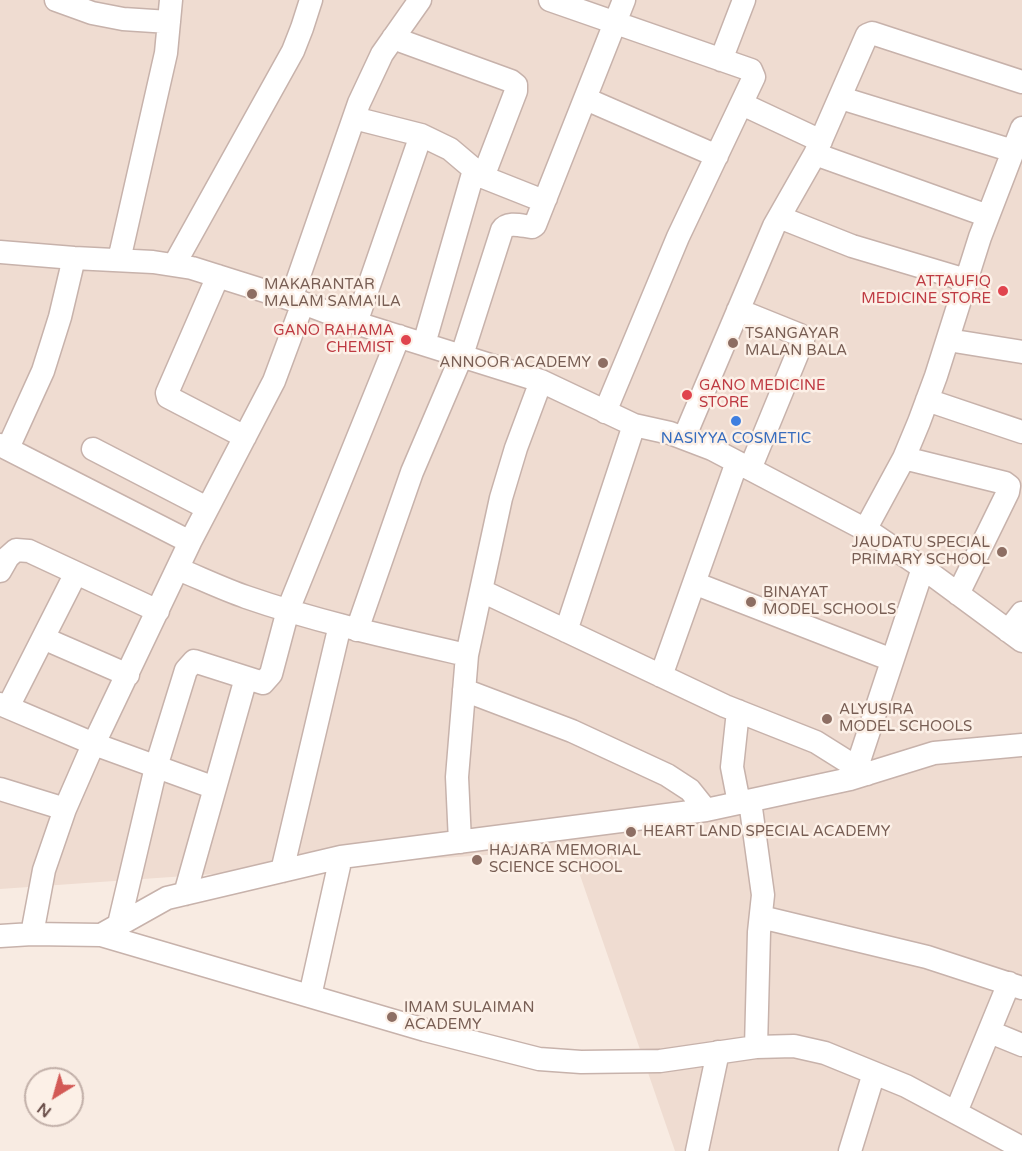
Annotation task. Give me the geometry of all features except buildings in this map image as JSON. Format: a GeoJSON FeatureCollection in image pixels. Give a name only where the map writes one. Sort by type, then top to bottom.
{"type":"FeatureCollection","features":[{"type":"Feature","properties":{"kind":"street"},"geometry":{"type":"LineString","coordinates":[[56,0],[92,13],[123,19],[170,11],[166,53],[119,260]]}},
{"type":"Feature","properties":{"kind":"street"},"geometry":{"type":"LineString","coordinates":[[174,265],[293,51],[311,0]]}},
{"type":"Feature","properties":{"kind":"street"},"geometry":{"type":"LineString","coordinates":[[32,934],[44,870],[65,809],[190,542],[273,381],[354,118],[382,54],[420,0]]}},
{"type":"Feature","properties":{"kind":"street"},"geometry":{"type":"LineString","coordinates":[[550,0],[721,60],[753,73],[754,76],[678,237],[605,412]]}},
{"type":"Feature","properties":{"kind":"street"},"geometry":{"type":"LineString","coordinates":[[282,870],[348,627],[462,355],[502,230],[505,226],[510,225],[532,227],[535,225],[624,0]]}},
{"type":"Feature","properties":{"kind":"street"},"geometry":{"type":"LineString","coordinates":[[721,60],[744,0]]}},
{"type":"Feature","properties":{"kind":"street"},"geometry":{"type":"LineString","coordinates":[[684,438],[779,217],[818,147],[864,40],[872,33],[1022,82]]}},
{"type":"Feature","properties":{"kind":"street"},"geometry":{"type":"LineString","coordinates":[[393,38],[511,81],[516,85],[516,91],[478,173],[424,344]]}},
{"type":"Feature","properties":{"kind":"street"},"geometry":{"type":"LineString","coordinates":[[840,98],[1018,141],[988,216],[927,400],[904,458],[865,530]]}},
{"type":"Feature","properties":{"kind":"street"},"geometry":{"type":"LineString","coordinates":[[586,99],[717,156]]}},
{"type":"Feature","properties":{"kind":"street"},"geometry":{"type":"LineString","coordinates":[[742,104],[818,147],[988,216]]}},
{"type":"Feature","properties":{"kind":"street"},"geometry":{"type":"LineString","coordinates":[[354,118],[421,135],[450,149],[478,173],[536,198],[546,198]]}},
{"type":"Feature","properties":{"kind":"street"},"geometry":{"type":"LineString","coordinates":[[356,322],[421,135]]}},
{"type":"Feature","properties":{"kind":"street"},"geometry":{"type":"LineString","coordinates":[[779,217],[863,250],[966,280]]}},
{"type":"Feature","properties":{"kind":"street"},"geometry":{"type":"LineString","coordinates":[[0,252],[174,265],[218,276],[541,381],[634,425],[684,438],[712,449],[865,530],[923,568],[1015,636],[1022,613]]}},
{"type":"Feature","properties":{"kind":"street"},"geometry":{"type":"LineString","coordinates":[[74,258],[60,317],[43,371],[4,447],[190,542]]}},
{"type":"Feature","properties":{"kind":"street"},"geometry":{"type":"LineString","coordinates":[[218,276],[166,393],[168,397],[245,437]]}},
{"type":"Feature","properties":{"kind":"street"},"geometry":{"type":"LineString","coordinates":[[662,676],[694,583],[744,466],[803,340],[800,334],[738,310]]}},
{"type":"Feature","properties":{"kind":"street"},"geometry":{"type":"LineString","coordinates":[[110,929],[186,670],[194,661],[263,683],[271,674],[288,610],[399,336]]}},
{"type":"Feature","properties":{"kind":"street"},"geometry":{"type":"LineString","coordinates":[[948,340],[1022,352]]}},
{"type":"Feature","properties":{"kind":"street"},"geometry":{"type":"LineString","coordinates":[[460,842],[457,777],[467,655],[501,498],[516,448],[541,381]]}},
{"type":"Feature","properties":{"kind":"street"},"geometry":{"type":"LineString","coordinates":[[927,400],[1022,432]]}},
{"type":"Feature","properties":{"kind":"street"},"geometry":{"type":"LineString","coordinates":[[566,631],[634,425]]}},
{"type":"Feature","properties":{"kind":"street"},"geometry":{"type":"LineString","coordinates":[[93,449],[207,508]]}},
{"type":"Feature","properties":{"kind":"street"},"geometry":{"type":"LineString","coordinates":[[904,458],[1005,483],[1009,486],[958,594]]}},
{"type":"Feature","properties":{"kind":"street"},"geometry":{"type":"LineString","coordinates":[[0,571],[8,557],[16,550],[29,551],[158,611]]}},
{"type":"Feature","properties":{"kind":"street"},"geometry":{"type":"LineString","coordinates":[[862,770],[892,660],[923,568]]}},
{"type":"Feature","properties":{"kind":"street"},"geometry":{"type":"LineString","coordinates":[[178,569],[243,596],[288,610],[348,627],[467,655]]}},
{"type":"Feature","properties":{"kind":"street"},"geometry":{"type":"LineString","coordinates":[[76,573],[43,638],[4,705],[94,744],[215,788]]}},
{"type":"Feature","properties":{"kind":"street"},"geometry":{"type":"LineString","coordinates":[[694,583],[892,660]]}},
{"type":"Feature","properties":{"kind":"street"},"geometry":{"type":"LineString","coordinates":[[482,591],[738,711],[816,741],[862,770]]}},
{"type":"Feature","properties":{"kind":"street"},"geometry":{"type":"LineString","coordinates":[[43,638],[128,675]]}},
{"type":"Feature","properties":{"kind":"street"},"geometry":{"type":"LineString","coordinates":[[185,894],[246,678]]}},
{"type":"Feature","properties":{"kind":"street"},"geometry":{"type":"LineString","coordinates":[[464,690],[572,731],[667,775],[690,790],[706,810]]}},
{"type":"Feature","properties":{"kind":"street"},"geometry":{"type":"LineString","coordinates":[[738,711],[732,767],[744,802],[762,882],[756,1047]]}},
{"type":"Feature","properties":{"kind":"street"},"geometry":{"type":"LineString","coordinates":[[110,929],[167,898],[341,857],[706,810],[934,753],[1022,745]]}},
{"type":"Feature","properties":{"kind":"street"},"geometry":{"type":"LineString","coordinates":[[0,789],[65,809]]}},
{"type":"Feature","properties":{"kind":"street"},"geometry":{"type":"LineString","coordinates":[[310,996],[341,857]]}},
{"type":"Feature","properties":{"kind":"street"},"geometry":{"type":"LineString","coordinates":[[761,917],[927,957],[1016,986],[990,1032],[956,1112]]}},
{"type":"Feature","properties":{"kind":"street"},"geometry":{"type":"LineString","coordinates":[[0,936],[110,929],[310,996],[425,1030],[539,1059],[581,1062],[660,1061],[756,1047],[794,1046],[825,1053],[906,1086],[1022,1148]]}},
{"type":"Feature","properties":{"kind":"street"},"geometry":{"type":"LineString","coordinates":[[990,1032],[1022,1046]]}},
{"type":"Feature","properties":{"kind":"street"},"geometry":{"type":"LineString","coordinates":[[697,1151],[718,1052]]}},
{"type":"Feature","properties":{"kind":"street"},"geometry":{"type":"LineString","coordinates":[[850,1151],[874,1073]]}},
{"type":"Feature","properties":{"kind":"shaded area"},"geometry":{"type":"Polygon","coordinates":[[[0,0],[1022,0],[1022,1151],[675,1151],[571,849],[0,889],[0,0]]]}},
{"type":"Feature","properties":{"kind":"place","name":"ATTAUFIQ MEDICINE STORE"},"geometry":{"type":"Point","coordinates":[1003,291]}},
{"type":"Feature","properties":{"kind":"place","name":"MAKARANTAR MALAM SAMA'ILA"},"geometry":{"type":"Point","coordinates":[252,294]}},
{"type":"Feature","properties":{"kind":"place","name":"GANO RAHAMA CHEMIST"},"geometry":{"type":"Point","coordinates":[406,340]}},
{"type":"Feature","properties":{"kind":"place","name":"TSANGAYAR MALAN BALA"},"geometry":{"type":"Point","coordinates":[733,343]}},
{"type":"Feature","properties":{"kind":"place","name":"ANNOOR ACADEMY"},"geometry":{"type":"Point","coordinates":[603,363]}},
{"type":"Feature","properties":{"kind":"place","name":"GANO MEDICINE STORE"},"geometry":{"type":"Point","coordinates":[687,395]}},
{"type":"Feature","properties":{"kind":"place","name":"NASIYYA COSMETIC"},"geometry":{"type":"Point","coordinates":[736,421]}},
{"type":"Feature","properties":{"kind":"place","name":"JAUDATU SPECIAL PRIMARY SCHOOL"},"geometry":{"type":"Point","coordinates":[1002,552]}},
{"type":"Feature","properties":{"kind":"place","name":"BINAYAT MODEL SCHOOLS"},"geometry":{"type":"Point","coordinates":[751,602]}},
{"type":"Feature","properties":{"kind":"place","name":"ALYUSIRA MODEL SCHOOLS"},"geometry":{"type":"Point","coordinates":[827,719]}},
{"type":"Feature","properties":{"kind":"place","name":"HEART LAND SPECIAL ACADEMY"},"geometry":{"type":"Point","coordinates":[631,832]}},
{"type":"Feature","properties":{"kind":"place","name":"HAJARA MEMORIAL SCIENCE SCHOOL"},"geometry":{"type":"Point","coordinates":[477,860]}},
{"type":"Feature","properties":{"kind":"place","name":"IMAM SULAIMAN ACADEMY"},"geometry":{"type":"Point","coordinates":[392,1017]}}]}
